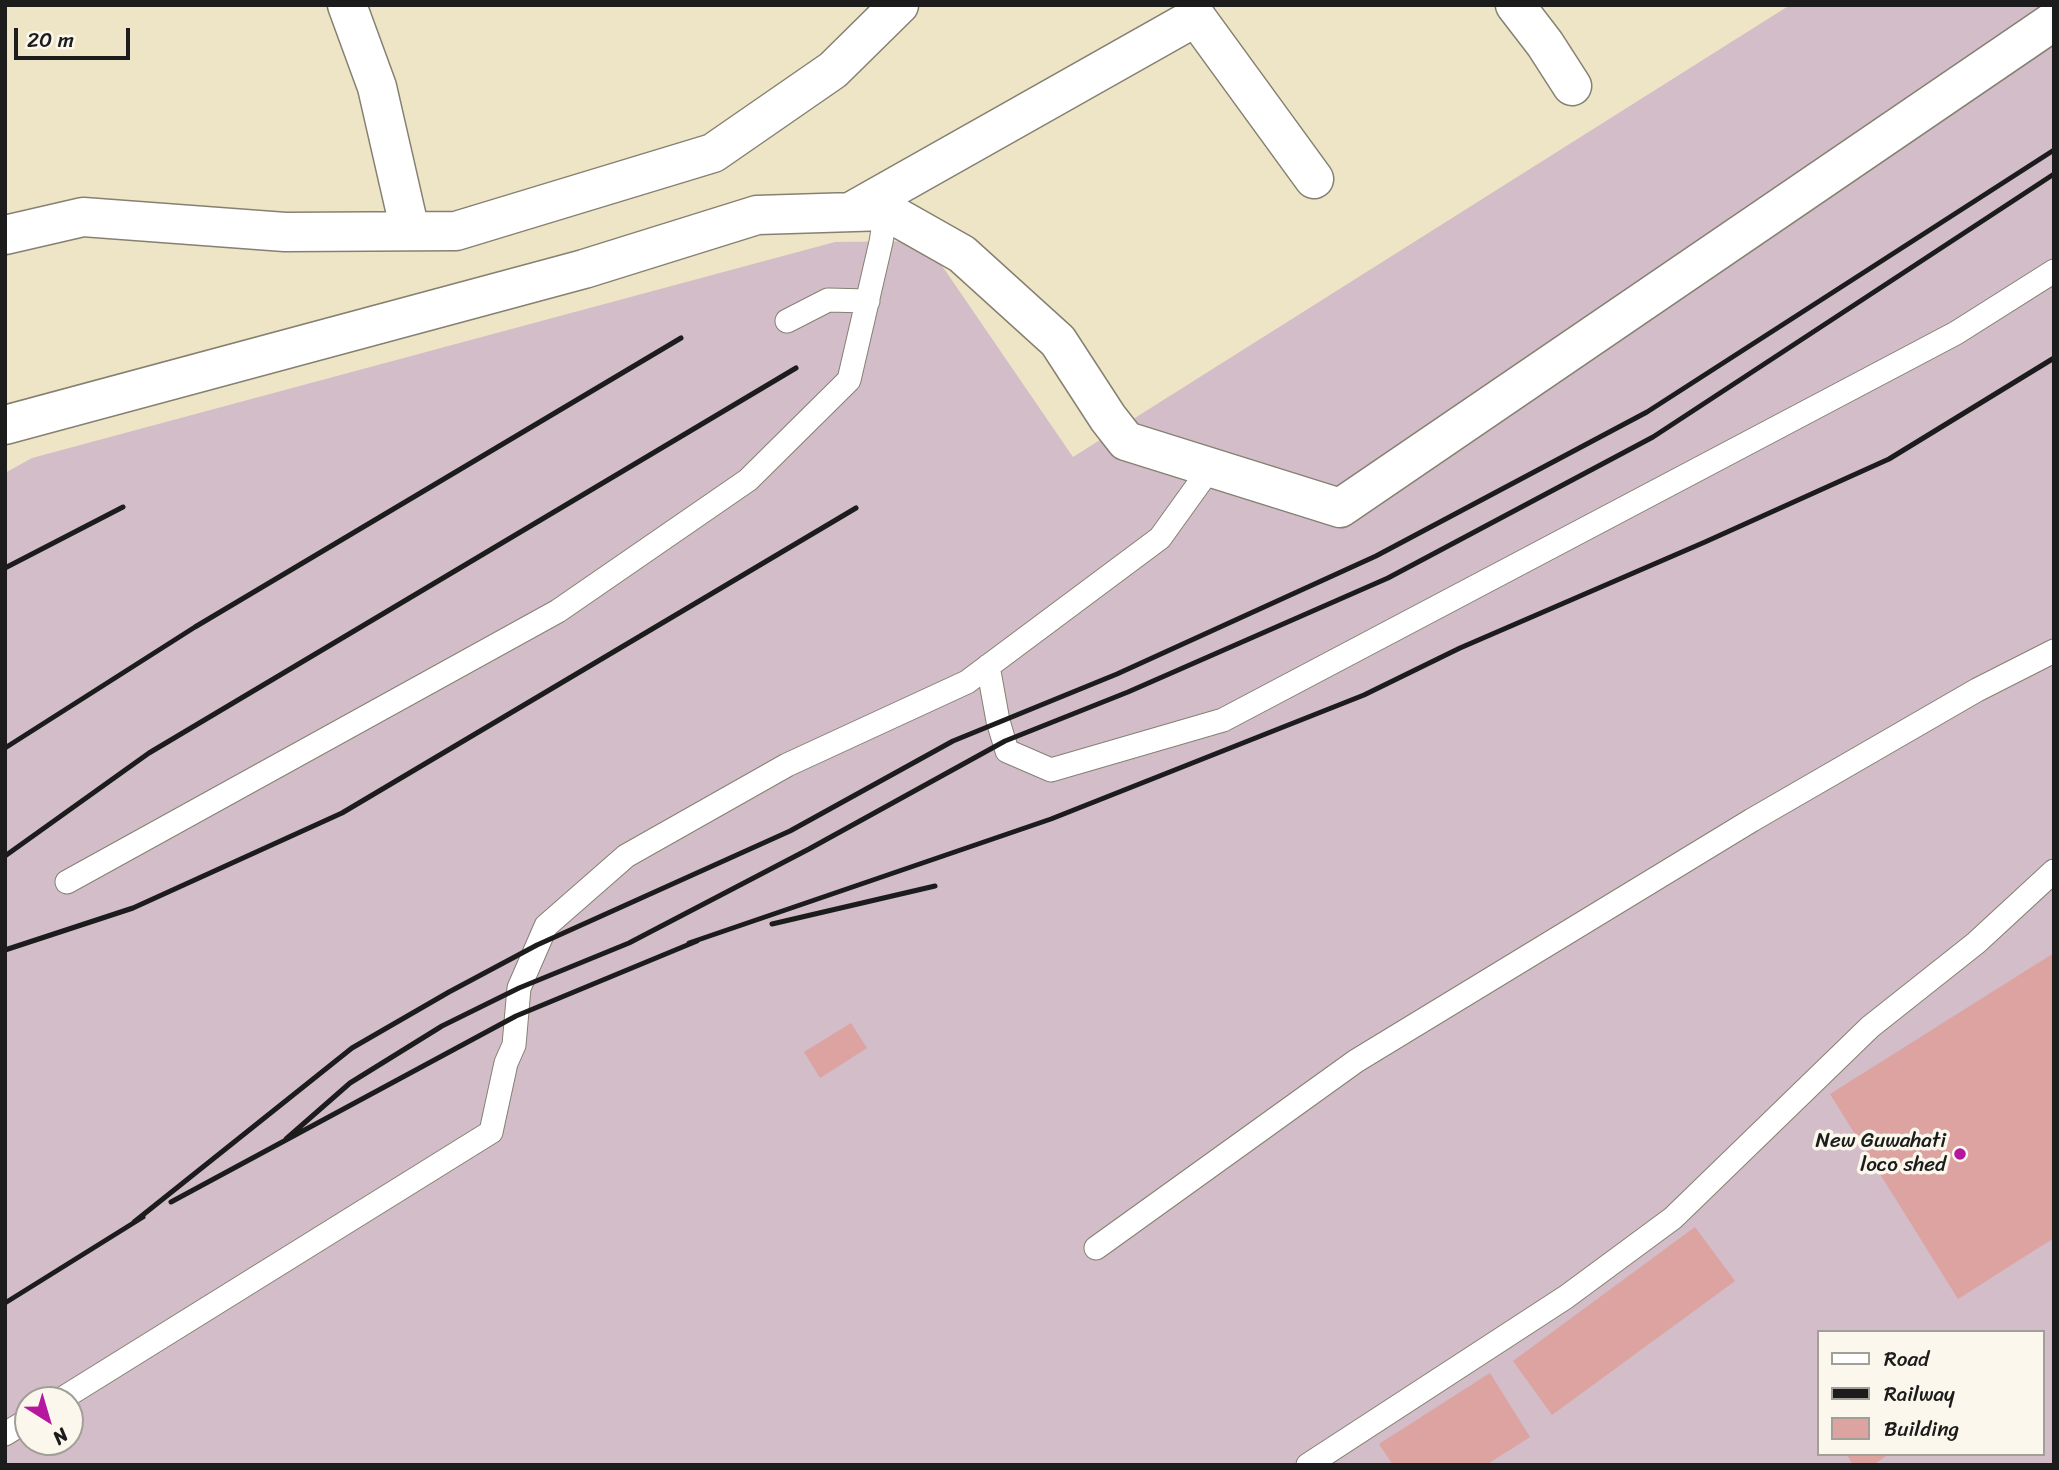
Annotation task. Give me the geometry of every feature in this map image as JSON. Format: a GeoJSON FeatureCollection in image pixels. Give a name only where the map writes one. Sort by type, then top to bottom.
{"type":"FeatureCollection","features":[{"type":"Feature","properties":{"kind":"street"},"geometry":{"type":"LineString","coordinates":[[347,5],[377,87],[410,231]]}},
{"type":"Feature","properties":{"kind":"street"},"geometry":{"type":"LineString","coordinates":[[5,235],[83,217],[285,232],[456,231],[713,153],[834,71],[899,5]]}},
{"type":"Feature","properties":{"kind":"street"},"geometry":{"type":"LineString","coordinates":[[1516,5],[1572,86]]}},
{"type":"Feature","properties":{"kind":"street"},"geometry":{"type":"LineString","coordinates":[[868,211],[1192,11],[1314,179]]}},
{"type":"Feature","properties":{"kind":"street"},"geometry":{"type":"LineString","coordinates":[[5,425],[583,268],[757,215],[868,211],[962,254],[1058,341],[1126,441],[1340,508],[2054,21]]}},
{"type":"Feature","properties":{"kind":"lane"},"geometry":{"type":"LineString","coordinates":[[67,882],[558,611],[748,480],[849,380],[867,301],[868,211]]}},
{"type":"Feature","properties":{"kind":"lane"},"geometry":{"type":"LineString","coordinates":[[988,666],[998,721],[1007,751],[1051,770],[1223,720],[1956,332],[2054,271]]}},
{"type":"Feature","properties":{"kind":"lane"},"geometry":{"type":"LineString","coordinates":[[787,321],[828,300],[867,301]]}},
{"type":"Feature","properties":{"kind":"lane"},"geometry":{"type":"LineString","coordinates":[[83,1386],[491,1132],[506,1063],[514,1045],[519,988],[546,926],[626,856],[787,765],[967,682],[1160,538],[1211,467]]}},
{"type":"Feature","properties":{"kind":"lane"},"geometry":{"type":"LineString","coordinates":[[1096,1248],[1356,1061],[1752,820],[1977,690],[2054,652]]}},
{"type":"Feature","properties":{"kind":"lane"},"geometry":{"type":"LineString","coordinates":[[1308,1465],[1566,1297],[1673,1218],[1870,1027],[1976,943],[2054,871]]}},
{"type":"Feature","properties":{"kind":"shaded area"},"geometry":{"type":"Polygon","coordinates":[[[1790,5],[2054,5],[2054,1465],[5,1465],[5,473],[32,458],[835,242],[925,241],[1073,457],[1790,5]]]}},
{"type":"Feature","properties":{"kind":"building","name":"New Guwahati loco shed"},"geometry":{"type":"Polygon","coordinates":[[[2054,953],[2054,1238],[1958,1299],[1830,1094],[2054,953]]]}},
{"type":"Feature","properties":{"kind":"building"},"geometry":{"type":"Polygon","coordinates":[[[851,1023],[867,1048],[820,1078],[804,1052],[851,1023]]]}},
{"type":"Feature","properties":{"kind":"building"},"geometry":{"type":"Polygon","coordinates":[[[1695,1227],[1735,1281],[1552,1415],[1513,1361],[1695,1227]]]}},
{"type":"Feature","properties":{"kind":"building"},"geometry":{"type":"Polygon","coordinates":[[[1490,1373],[1530,1437],[1486,1465],[1393,1465],[1379,1444],[1490,1373]]]}},
{"type":"Feature","properties":{"kind":"building"},"geometry":{"type":"Polygon","coordinates":[[[1847,1456],[1886,1456],[1873,1465],[1853,1465],[1847,1456]]]}},
{"type":"Feature","properties":{"kind":"railway"},"geometry":{"type":"LineString","coordinates":[[134,1222],[352,1048],[449,992],[537,945],[790,831],[953,741],[1117,674],[1376,556],[1647,412],[2054,150]]}},
{"type":"Feature","properties":{"kind":"railway"},"geometry":{"type":"LineString","coordinates":[[286,1139],[350,1083],[442,1026],[519,988],[629,943],[809,849],[1005,741],[1128,692],[1388,578],[1653,437],[2054,174]]}},
{"type":"Feature","properties":{"kind":"railway"},"geometry":{"type":"LineString","coordinates":[[5,748],[195,627],[681,338]]}},
{"type":"Feature","properties":{"kind":"railway"},"geometry":{"type":"LineString","coordinates":[[689,943],[1051,819],[1364,695],[1460,648],[1889,459],[2054,358]]}},
{"type":"Feature","properties":{"kind":"railway"},"geometry":{"type":"LineString","coordinates":[[5,856],[149,753],[796,368]]}},
{"type":"Feature","properties":{"kind":"railway"},"geometry":{"type":"LineString","coordinates":[[5,568],[123,507]]}},
{"type":"Feature","properties":{"kind":"railway"},"geometry":{"type":"LineString","coordinates":[[5,950],[133,908],[342,813],[856,508]]}},
{"type":"Feature","properties":{"kind":"railway"},"geometry":{"type":"LineString","coordinates":[[772,924],[935,886]]}},
{"type":"Feature","properties":{"kind":"railway"},"geometry":{"type":"LineString","coordinates":[[171,1202],[516,1016],[697,941]]}},
{"type":"Feature","properties":{"kind":"railway"},"geometry":{"type":"LineString","coordinates":[[5,1303],[143,1217]]}},
{"type":"Feature","properties":{"kind":"place","name":"New Guwahati loco shed"},"geometry":{"type":"Point","coordinates":[1960,1154]}}]}
